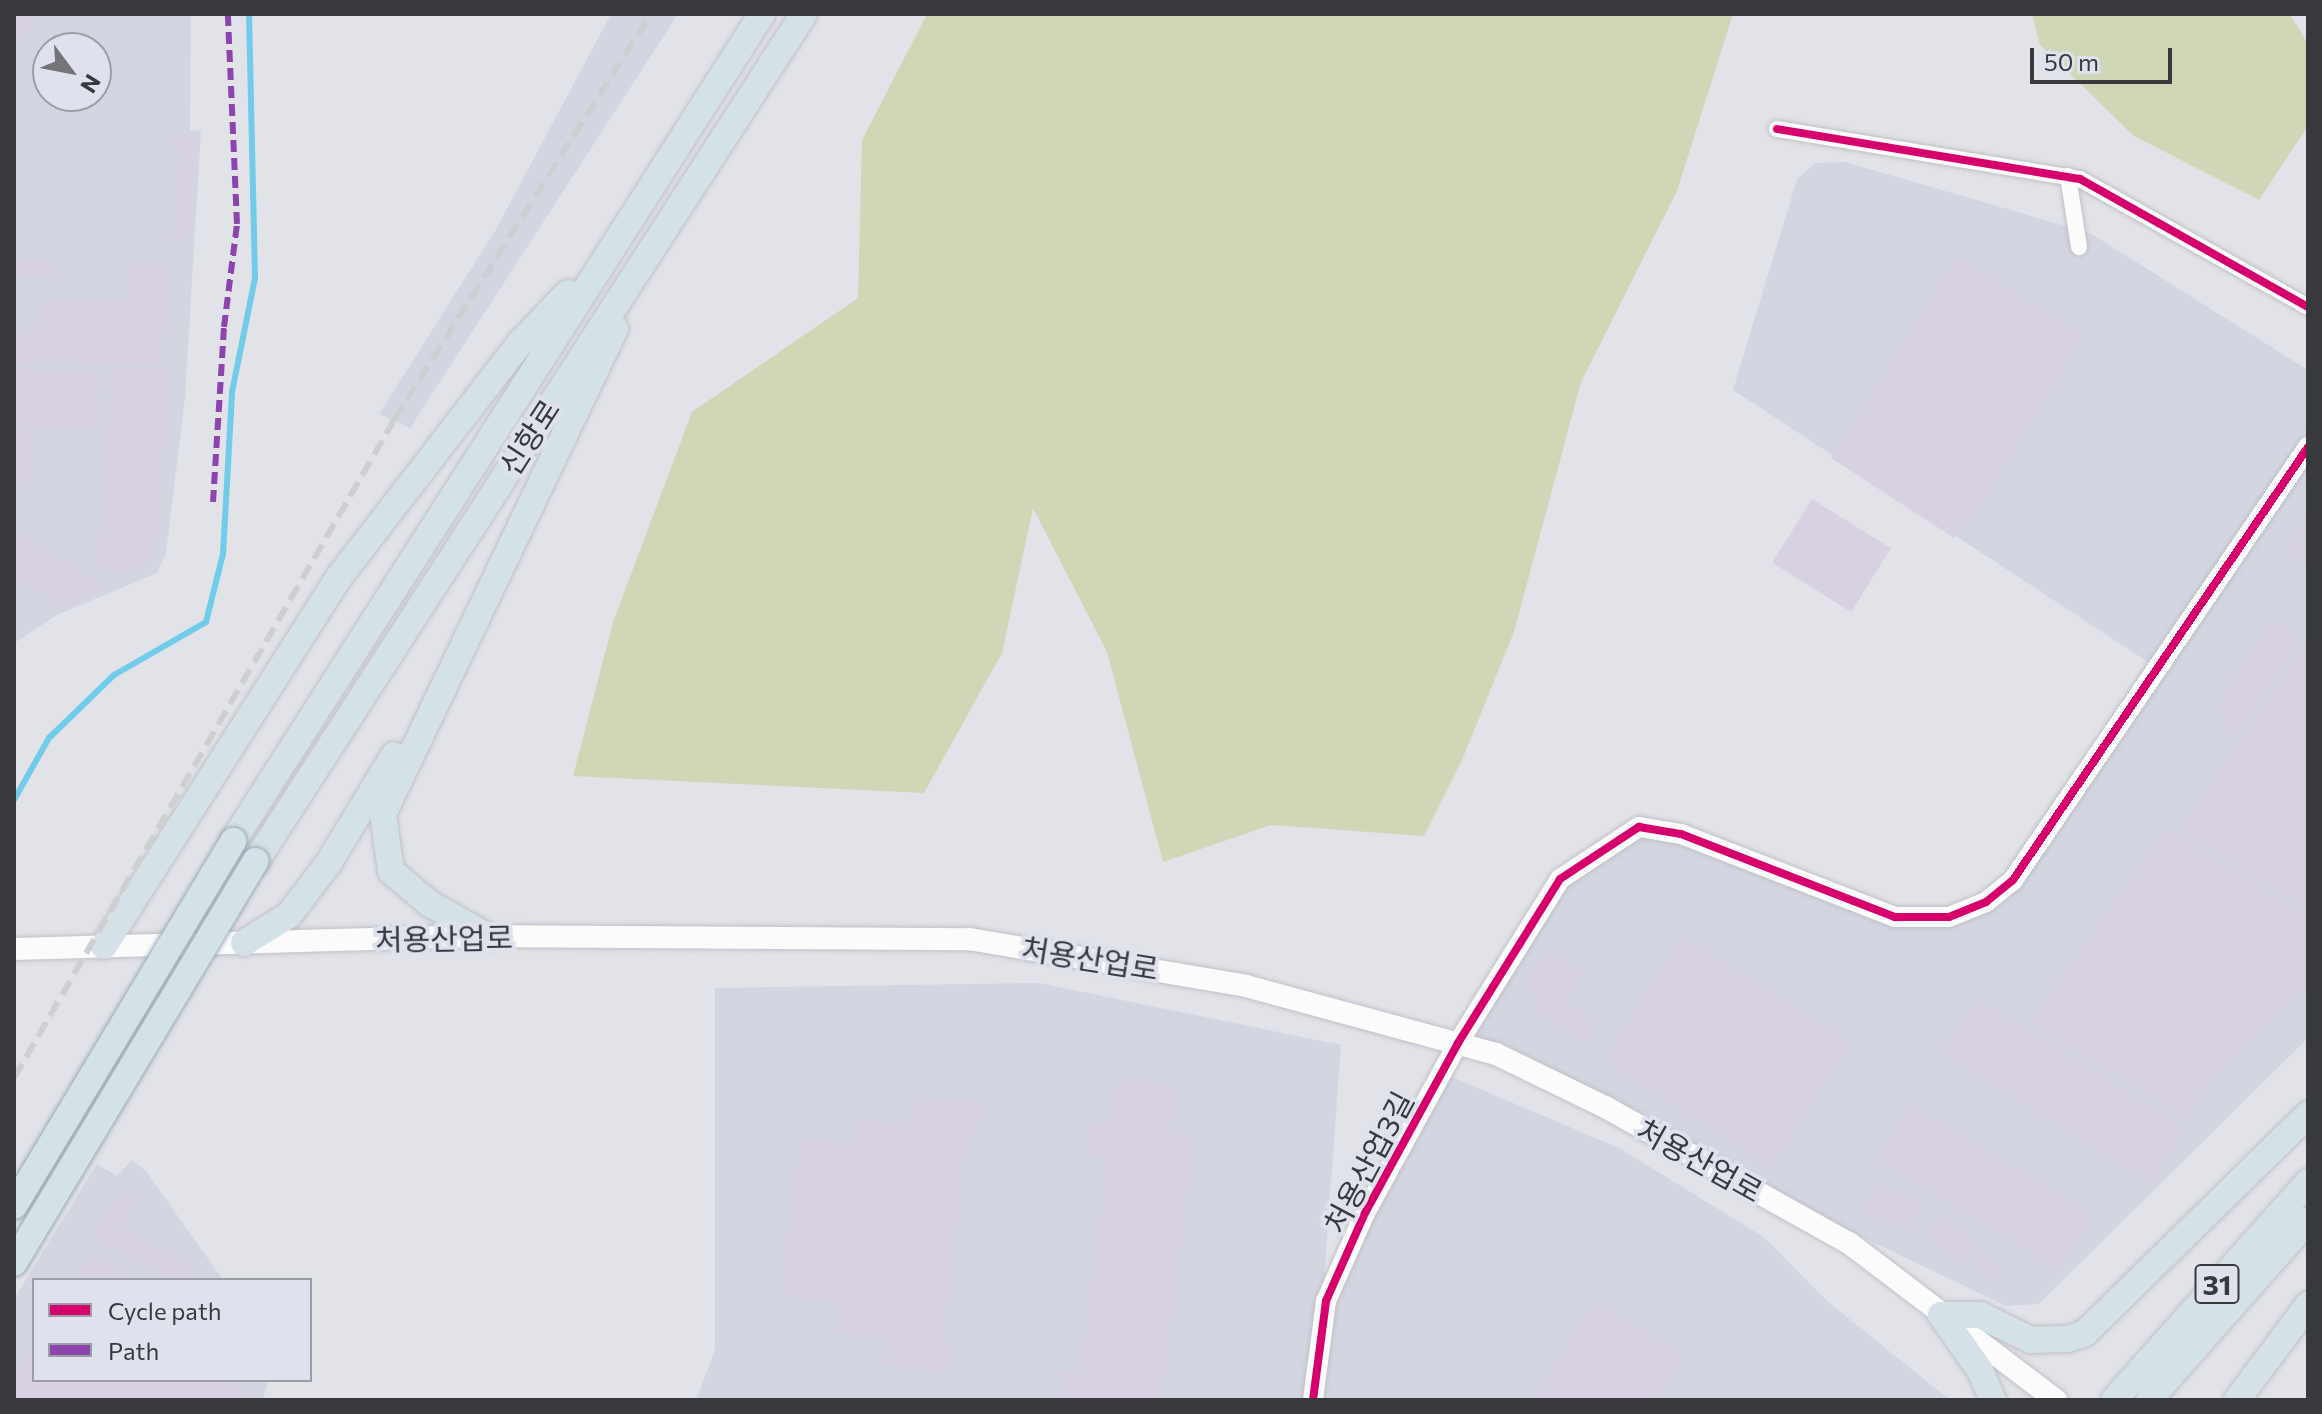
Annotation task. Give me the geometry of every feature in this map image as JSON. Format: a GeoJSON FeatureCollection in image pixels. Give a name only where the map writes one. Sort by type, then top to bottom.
{"type":"FeatureCollection","features":[{"type":"Feature","properties":{"kind":"highway","name":"신항로"},"geometry":{"type":"LineString","coordinates":[[14,1206],[233,841],[460,490],[603,256],[762,14]]}},
{"type":"Feature","properties":{"kind":"highway","name":"신항로"},"geometry":{"type":"LineString","coordinates":[[14,1263],[256,861],[804,14]]}},
{"type":"Feature","properties":{"kind":"highway"},"geometry":{"type":"LineString","coordinates":[[487,936],[430,904],[391,871],[383,814],[660,234]]}},
{"type":"Feature","properties":{"kind":"highway"},"geometry":{"type":"LineString","coordinates":[[104,946],[340,576],[521,342],[603,256]]}},
{"type":"Feature","properties":{"kind":"highway"},"geometry":{"type":"LineString","coordinates":[[244,943],[289,915],[328,864],[470,627]]}},
{"type":"Feature","properties":{"kind":"highway"},"geometry":{"type":"LineString","coordinates":[[1941,1315],[1980,1315],[2031,1340],[2068,1339],[2085,1333],[2308,1115]]}},
{"type":"Feature","properties":{"kind":"highway","name":"31"},"geometry":{"type":"LineString","coordinates":[[2130,1395],[2308,1182]]}},
{"type":"Feature","properties":{"kind":"highway","name":"31"},"geometry":{"type":"LineString","coordinates":[[2130,1395],[2308,1220]]}},
{"type":"Feature","properties":{"kind":"highway"},"geometry":{"type":"LineString","coordinates":[[2237,1400],[2308,1305]]}},
{"type":"Feature","properties":{"kind":"highway"},"geometry":{"type":"LineString","coordinates":[[1941,1315],[1980,1370],[1993,1400]]}},
{"type":"Feature","properties":{"kind":"main road","name":"처용산업로"},"geometry":{"type":"LineString","coordinates":[[14,949],[487,936],[969,939],[1246,986],[1496,1054],[1607,1108],[1849,1243],[2056,1400]]}},
{"type":"Feature","properties":{"kind":"street"},"geometry":{"type":"LineString","coordinates":[[1777,129],[2068,176],[2106,190],[2308,307]]}},
{"type":"Feature","properties":{"kind":"street"},"geometry":{"type":"LineString","coordinates":[[2068,176],[2079,247]]}},
{"type":"Feature","properties":{"kind":"street","name":"처용산업3길"},"geometry":{"type":"LineString","coordinates":[[1313,1400],[1326,1301],[1365,1213],[1458,1043],[1560,879],[1639,827],[1681,834],[1895,917],[1949,917],[1986,902],[2013,880],[2308,447]]}},
{"type":"Feature","properties":{"kind":"shaded area"},"geometry":{"type":"Polygon","coordinates":[[[14,14],[191,14],[190,130],[201,131],[185,398],[166,553],[157,573],[59,614],[14,643],[14,14]]]}},
{"type":"Feature","properties":{"kind":"shaded area"},"geometry":{"type":"Polygon","coordinates":[[[611,14],[678,14],[410,428],[379,414],[495,231],[611,14]]]}},
{"type":"Feature","properties":{"kind":"shaded area"},"geometry":{"type":"Polygon","coordinates":[[[1845,162],[2090,233],[2308,370],[2308,1038],[2039,1304],[2006,1306],[1458,1043],[1560,879],[1639,827],[1895,917],[1986,902],[2157,668],[1733,390],[1797,179],[1816,163],[1845,162]]]}},
{"type":"Feature","properties":{"kind":"shaded area"},"geometry":{"type":"Polygon","coordinates":[[[1039,983],[1341,1045],[1320,1334],[1326,1301],[1443,1073],[1621,1149],[1765,1238],[1826,1300],[1950,1400],[696,1400],[715,1350],[715,988],[1039,983]]]}},
{"type":"Feature","properties":{"kind":"shaded area"},"geometry":{"type":"Polygon","coordinates":[[[132,1160],[146,1171],[222,1278],[32,1278],[32,1382],[268,1382],[263,1400],[14,1400],[14,1299],[97,1164],[117,1176],[132,1160]]]}},
{"type":"Feature","properties":{"kind":"green space"},"geometry":{"type":"Polygon","coordinates":[[[927,14],[1733,14],[1677,191],[1581,382],[1514,632],[1462,760],[1424,836],[1271,825],[1163,862],[1107,652],[1033,508],[1002,653],[924,793],[573,776],[613,622],[692,412],[858,298],[862,140],[927,14]]]}},
{"type":"Feature","properties":{"kind":"green space"},"geometry":{"type":"Polygon","coordinates":[[[2032,14],[2290,14],[2308,44],[2308,126],[2259,200],[2134,136],[2040,45],[2032,14]]]}},
{"type":"Feature","properties":{"kind":"building"},"geometry":{"type":"Polygon","coordinates":[[[14,14],[40,14],[14,48],[14,14]]]}},
{"type":"Feature","properties":{"kind":"building"},"geometry":{"type":"Polygon","coordinates":[[[197,134],[196,164],[180,161],[180,149],[172,147],[171,136],[197,134]]]}},
{"type":"Feature","properties":{"kind":"building"},"geometry":{"type":"Polygon","coordinates":[[[174,164],[194,167],[188,239],[172,240],[174,164]]]}},
{"type":"Feature","properties":{"kind":"building"},"geometry":{"type":"Polygon","coordinates":[[[1956,257],[2084,335],[1968,525],[1963,522],[1954,538],[1831,458],[1956,257]]]}},
{"type":"Feature","properties":{"kind":"building"},"geometry":{"type":"Polygon","coordinates":[[[14,262],[59,262],[58,276],[14,278],[14,262]]]}},
{"type":"Feature","properties":{"kind":"building"},"geometry":{"type":"Polygon","coordinates":[[[132,263],[168,264],[166,322],[156,364],[42,361],[43,301],[129,302],[132,263]]]}},
{"type":"Feature","properties":{"kind":"building"},"geometry":{"type":"Polygon","coordinates":[[[29,325],[40,325],[38,363],[14,364],[14,335],[27,335],[29,325]]]}},
{"type":"Feature","properties":{"kind":"building"},"geometry":{"type":"Polygon","coordinates":[[[112,368],[170,368],[155,558],[125,572],[97,569],[112,368]]]}},
{"type":"Feature","properties":{"kind":"building"},"geometry":{"type":"Polygon","coordinates":[[[14,369],[99,373],[96,430],[14,426],[14,369]]]}},
{"type":"Feature","properties":{"kind":"building"},"geometry":{"type":"Polygon","coordinates":[[[14,430],[35,431],[28,489],[14,483],[14,430]]]}},
{"type":"Feature","properties":{"kind":"building"},"geometry":{"type":"Polygon","coordinates":[[[1812,499],[1891,548],[1851,612],[1772,563],[1812,499]]]}},
{"type":"Feature","properties":{"kind":"building"},"geometry":{"type":"Polygon","coordinates":[[[2308,515],[2308,565],[2284,551],[2308,515]]]}},
{"type":"Feature","properties":{"kind":"building"},"geometry":{"type":"Polygon","coordinates":[[[14,530],[107,587],[67,608],[14,578],[14,530]]]}},
{"type":"Feature","properties":{"kind":"building"},"geometry":{"type":"Polygon","coordinates":[[[2273,619],[2302,635],[2238,734],[2220,723],[2227,715],[2215,709],[2273,619]]]}},
{"type":"Feature","properties":{"kind":"building"},"geometry":{"type":"Polygon","coordinates":[[[2308,636],[2308,909],[2180,830],[2308,636]]]}},
{"type":"Feature","properties":{"kind":"building"},"geometry":{"type":"Polygon","coordinates":[[[2165,827],[2308,919],[2308,988],[2211,1081],[2188,1118],[2031,1023],[2165,827]]]}},
{"type":"Feature","properties":{"kind":"building"},"geometry":{"type":"Polygon","coordinates":[[[1681,936],[1851,1042],[1773,1167],[1603,1061],[1681,936]]]}},
{"type":"Feature","properties":{"kind":"building"},"geometry":{"type":"Polygon","coordinates":[[[1546,950],[1583,972],[1565,1001],[1599,1022],[1587,1042],[1534,1011],[1540,1000],[1522,988],[1546,950]]]}},
{"type":"Feature","properties":{"kind":"building"},"geometry":{"type":"Polygon","coordinates":[[[1977,998],[2186,1128],[2151,1183],[1943,1053],[1977,998]]]}},
{"type":"Feature","properties":{"kind":"building"},"geometry":{"type":"Polygon","coordinates":[[[1118,1079],[1176,1085],[1170,1134],[1195,1136],[1161,1400],[1059,1400],[1061,1371],[1079,1373],[1108,1156],[1088,1156],[1092,1123],[1110,1123],[1118,1079]]]}},
{"type":"Feature","properties":{"kind":"building"},"geometry":{"type":"Polygon","coordinates":[[[913,1097],[981,1103],[978,1136],[966,1134],[943,1346],[952,1347],[948,1372],[882,1364],[887,1339],[835,1332],[839,1303],[780,1294],[800,1138],[853,1145],[857,1117],[910,1128],[913,1097]]]}},
{"type":"Feature","properties":{"kind":"building"},"geometry":{"type":"Polygon","coordinates":[[[1910,1104],[2093,1214],[2060,1270],[1877,1160],[1910,1104]]]}},
{"type":"Feature","properties":{"kind":"building"},"geometry":{"type":"Polygon","coordinates":[[[1876,1183],[1921,1202],[1909,1231],[1864,1212],[1876,1183]]]}},
{"type":"Feature","properties":{"kind":"building"},"geometry":{"type":"Polygon","coordinates":[[[121,1190],[140,1200],[121,1227],[193,1267],[186,1278],[169,1278],[91,1237],[121,1190]]]}},
{"type":"Feature","properties":{"kind":"building"},"geometry":{"type":"Polygon","coordinates":[[[1939,1216],[1978,1242],[1961,1264],[1925,1236],[1939,1216]]]}},
{"type":"Feature","properties":{"kind":"building"},"geometry":{"type":"Polygon","coordinates":[[[1981,1252],[2002,1269],[1992,1281],[1971,1264],[1981,1252]]]}},
{"type":"Feature","properties":{"kind":"building"},"geometry":{"type":"Polygon","coordinates":[[[91,1254],[133,1278],[76,1278],[91,1254]]]}},
{"type":"Feature","properties":{"kind":"building"},"geometry":{"type":"Polygon","coordinates":[[[1593,1302],[1685,1355],[1656,1400],[1532,1400],[1593,1302]]]}},
{"type":"Feature","properties":{"kind":"building"},"geometry":{"type":"Polygon","coordinates":[[[32,1349],[32,1382],[231,1382],[246,1393],[242,1400],[14,1400],[14,1379],[32,1349]]]}},
{"type":"Feature","properties":{"kind":"waterway"},"geometry":{"type":"LineString","coordinates":[[14,800],[49,738],[114,675],[206,622],[223,554],[232,392],[255,278],[249,14]]}},
{"type":"Feature","properties":{"kind":"railway"},"geometry":{"type":"LineString","coordinates":[[14,1078],[394,420],[651,14]]}},
{"type":"Feature","properties":{"kind":"marked path"},"geometry":{"type":"LineString","coordinates":[[213,502],[224,327],[237,224],[228,14]]}},
{"type":"Feature","properties":{"kind":"cycle path"},"geometry":{"type":"LineString","coordinates":[[1777,129],[2080,179],[2308,307]]}},
{"type":"Feature","properties":{"kind":"cycle path"},"geometry":{"type":"LineString","coordinates":[[1313,1400],[1326,1301],[1365,1213],[1458,1043],[1560,879],[1639,827],[1681,834],[1895,917],[1949,917],[1986,902],[2013,880],[2308,447]]}}]}
